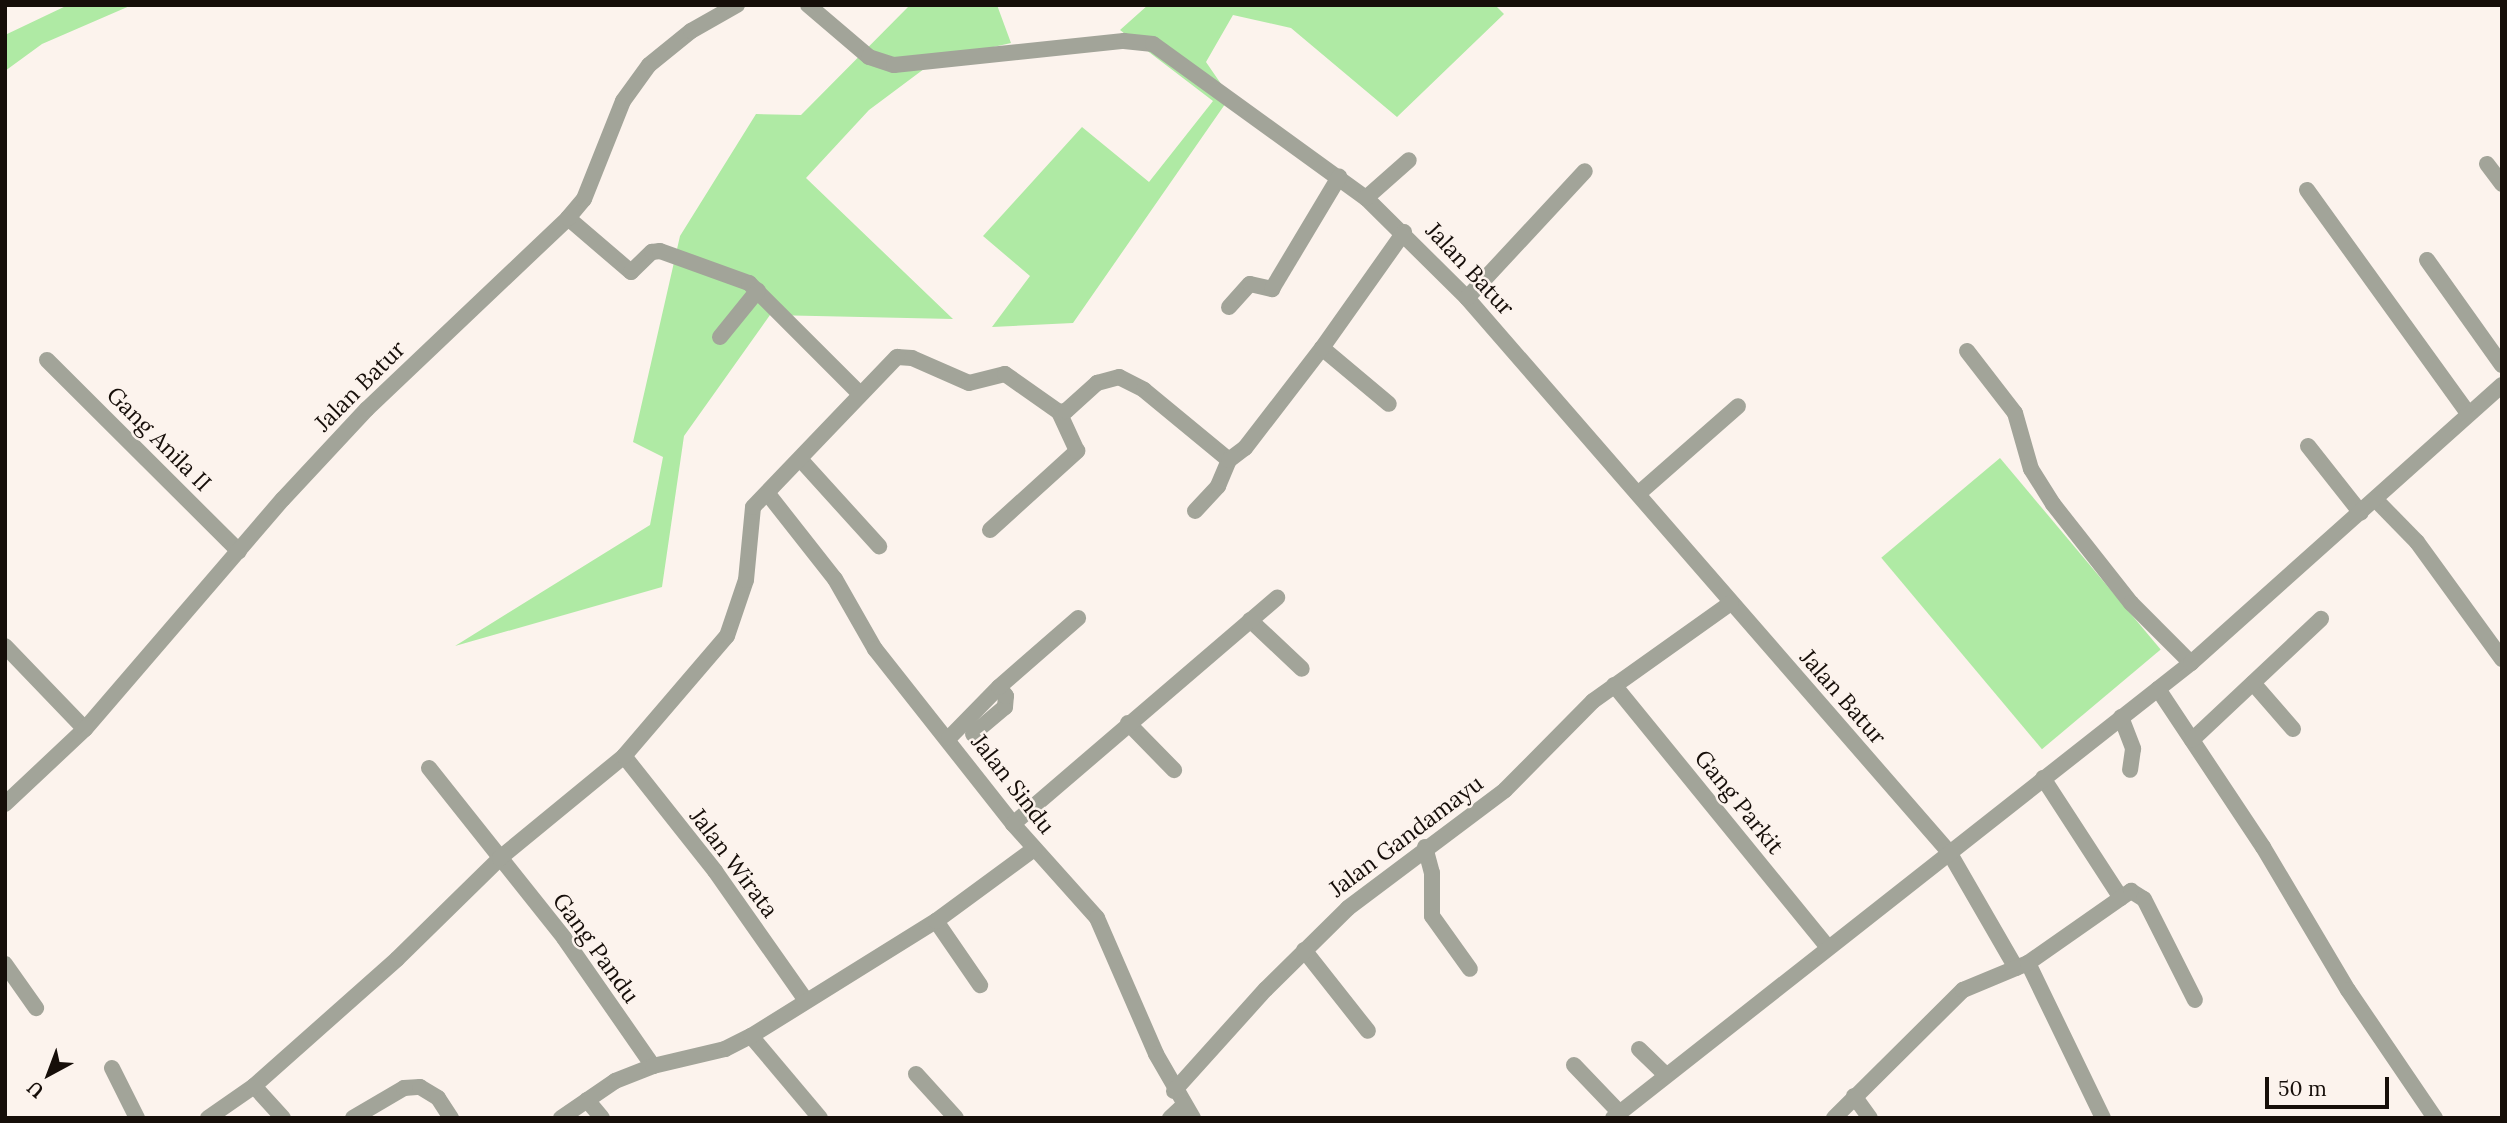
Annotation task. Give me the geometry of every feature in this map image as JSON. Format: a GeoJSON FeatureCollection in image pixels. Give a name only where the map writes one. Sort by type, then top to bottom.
{"type":"FeatureCollection","features":[{"type":"Feature","properties":{"kind":"street","name":"Jalan Batur"},"geometry":{"type":"LineString","coordinates":[[5,804],[85,729],[239,551],[402,374],[569,218],[584,199],[633,83],[667,48],[737,5]]}},
{"type":"Feature","properties":{"kind":"street","name":"Jalan Batur"},"geometry":{"type":"LineString","coordinates":[[808,5],[869,57],[894,65],[1124,41],[1153,44],[1366,198],[1404,232],[1467,298],[1948,852],[2022,966],[2103,1118]]}},
{"type":"Feature","properties":{"kind":"street"},"geometry":{"type":"LineString","coordinates":[[1366,198],[1409,160]]}},
{"type":"Feature","properties":{"kind":"street"},"geometry":{"type":"LineString","coordinates":[[2487,164],[2502,184]]}},
{"type":"Feature","properties":{"kind":"street"},"geometry":{"type":"LineString","coordinates":[[1467,298],[1585,171]]}},
{"type":"Feature","properties":{"kind":"street"},"geometry":{"type":"LineString","coordinates":[[1229,307],[1250,284],[1272,289],[1339,177]]}},
{"type":"Feature","properties":{"kind":"street"},"geometry":{"type":"LineString","coordinates":[[2307,190],[2468,413]]}},
{"type":"Feature","properties":{"kind":"street"},"geometry":{"type":"LineString","coordinates":[[569,218],[631,272],[652,252],[660,251],[758,290],[860,394]]}},
{"type":"Feature","properties":{"kind":"street"},"geometry":{"type":"LineString","coordinates":[[1195,511],[1322,348],[1404,232]]}},
{"type":"Feature","properties":{"kind":"street"},"geometry":{"type":"LineString","coordinates":[[2427,260],[2502,365]]}},
{"type":"Feature","properties":{"kind":"street"},"geometry":{"type":"LineString","coordinates":[[720,337],[758,290]]}},
{"type":"Feature","properties":{"kind":"street"},"geometry":{"type":"LineString","coordinates":[[1322,348],[1389,404]]}},
{"type":"Feature","properties":{"kind":"street"},"geometry":{"type":"LineString","coordinates":[[1967,351],[2015,413],[2031,468],[2053,504],[2131,603],[2191,663]]}},
{"type":"Feature","properties":{"kind":"street"},"geometry":{"type":"LineString","coordinates":[[208,1118],[254,1086],[397,959],[499,858],[624,756],[727,636],[746,580],[750,516],[800,458],[897,358],[905,356],[969,383],[1005,374],[1059,411],[1077,451],[990,530]]}},
{"type":"Feature","properties":{"kind":"street","name":"Gang Anila II"},"geometry":{"type":"LineString","coordinates":[[47,360],[239,551]]}},
{"type":"Feature","properties":{"kind":"street"},"geometry":{"type":"LineString","coordinates":[[1059,411],[1066,411],[1097,383],[1119,377],[1144,390],[1227,467]]}},
{"type":"Feature","properties":{"kind":"street"},"geometry":{"type":"LineString","coordinates":[[1574,1065],[1624,1114],[1666,1075],[2191,663],[2502,385]]}},
{"type":"Feature","properties":{"kind":"street"},"geometry":{"type":"LineString","coordinates":[[1638,494],[1738,406]]}},
{"type":"Feature","properties":{"kind":"street"},"geometry":{"type":"LineString","coordinates":[[2308,446],[2361,513]]}},
{"type":"Feature","properties":{"kind":"street"},"geometry":{"type":"LineString","coordinates":[[800,458],[879,547]]}},
{"type":"Feature","properties":{"kind":"street","name":"Jalan Sindu"},"geometry":{"type":"LineString","coordinates":[[768,494],[835,579],[875,649],[948,738],[1013,824],[1097,918],[1174,1091],[1189,1112]]}},
{"type":"Feature","properties":{"kind":"street"},"geometry":{"type":"LineString","coordinates":[[2375,499],[2417,542],[2502,659]]}},
{"type":"Feature","properties":{"kind":"street"},"geometry":{"type":"LineString","coordinates":[[1013,824],[1277,598]]}},
{"type":"Feature","properties":{"kind":"street","name":"Jalan Gandamayu"},"geometry":{"type":"LineString","coordinates":[[1174,1091],[1304,950],[1425,847],[1505,790],[1614,685],[1731,603]]}},
{"type":"Feature","properties":{"kind":"street"},"geometry":{"type":"LineString","coordinates":[[948,738],[999,687],[1078,618]]}},
{"type":"Feature","properties":{"kind":"street"},"geometry":{"type":"LineString","coordinates":[[2192,740],[2322,619]]}},
{"type":"Feature","properties":{"kind":"street"},"geometry":{"type":"LineString","coordinates":[[1250,620],[1302,669]]}},
{"type":"Feature","properties":{"kind":"street"},"geometry":{"type":"LineString","coordinates":[[5,646],[85,729]]}},
{"type":"Feature","properties":{"kind":"street"},"geometry":{"type":"LineString","coordinates":[[2253,683],[2293,729]]}},
{"type":"Feature","properties":{"kind":"street","name":"Gang Parkit"},"geometry":{"type":"LineString","coordinates":[[1614,685],[1828,947]]}},
{"type":"Feature","properties":{"kind":"street"},"geometry":{"type":"LineString","coordinates":[[973,734],[1005,708],[1006,696],[999,687]]}},
{"type":"Feature","properties":{"kind":"street"},"geometry":{"type":"LineString","coordinates":[[2158,689],[2263,847],[2348,990],[2435,1118]]}},
{"type":"Feature","properties":{"kind":"street"},"geometry":{"type":"LineString","coordinates":[[2121,717],[2133,748],[2130,769]]}},
{"type":"Feature","properties":{"kind":"street"},"geometry":{"type":"LineString","coordinates":[[1128,723],[1174,770]]}},
{"type":"Feature","properties":{"kind":"street","name":"Jalan Wirata"},"geometry":{"type":"LineString","coordinates":[[624,756],[715,871],[805,999]]}},
{"type":"Feature","properties":{"kind":"street","name":"Gang Pandu"},"geometry":{"type":"LineString","coordinates":[[429,768],[564,938],[653,1066]]}},
{"type":"Feature","properties":{"kind":"street"},"geometry":{"type":"LineString","coordinates":[[2043,778],[2121,898]]}},
{"type":"Feature","properties":{"kind":"street"},"geometry":{"type":"LineString","coordinates":[[1425,847],[1432,873],[1432,916],[1470,969]]}},
{"type":"Feature","properties":{"kind":"street"},"geometry":{"type":"LineString","coordinates":[[561,1118],[615,1081],[653,1066],[725,1049],[751,1035],[805,999],[936,921],[1034,849]]}},
{"type":"Feature","properties":{"kind":"street"},"geometry":{"type":"LineString","coordinates":[[1834,1118],[1963,990],[2022,966],[2121,898],[2136,891],[2144,899],[2195,1000]]}},
{"type":"Feature","properties":{"kind":"street"},"geometry":{"type":"LineString","coordinates":[[936,921],[980,985]]}},
{"type":"Feature","properties":{"kind":"street"},"geometry":{"type":"LineString","coordinates":[[1304,950],[1368,1031]]}},
{"type":"Feature","properties":{"kind":"street"},"geometry":{"type":"LineString","coordinates":[[5,964],[36,1008]]}},
{"type":"Feature","properties":{"kind":"street"},"geometry":{"type":"LineString","coordinates":[[751,1035],[820,1118]]}},
{"type":"Feature","properties":{"kind":"street"},"geometry":{"type":"LineString","coordinates":[[1639,1049],[1666,1075]]}},
{"type":"Feature","properties":{"kind":"street"},"geometry":{"type":"LineString","coordinates":[[112,1068],[137,1118]]}},
{"type":"Feature","properties":{"kind":"street"},"geometry":{"type":"LineString","coordinates":[[916,1074],[956,1118]]}},
{"type":"Feature","properties":{"kind":"street"},"geometry":{"type":"LineString","coordinates":[[254,1086],[282,1118]]}},
{"type":"Feature","properties":{"kind":"street"},"geometry":{"type":"LineString","coordinates":[[353,1118],[404,1088],[420,1087],[438,1098],[451,1118]]}},
{"type":"Feature","properties":{"kind":"street"},"geometry":{"type":"LineString","coordinates":[[1854,1096],[1870,1118]]}},
{"type":"Feature","properties":{"kind":"street"},"geometry":{"type":"LineString","coordinates":[[587,1100],[602,1118]]}},
{"type":"Feature","properties":{"kind":"street"},"geometry":{"type":"LineString","coordinates":[[1170,1118],[1189,1112]]}},
{"type":"Feature","properties":{"kind":"green space"},"geometry":{"type":"Polygon","coordinates":[[[68,5],[132,5],[42,44],[5,71],[5,35],[68,5]]]}},
{"type":"Feature","properties":{"kind":"green space"},"geometry":{"type":"Polygon","coordinates":[[[910,5],[997,5],[1011,43],[936,60],[869,110],[806,178],[953,319],[770,315],[684,436],[662,587],[455,646],[650,525],[663,457],[633,442],[680,236],[756,114],[801,115],[910,5]]]}},
{"type":"Feature","properties":{"kind":"green space"},"geometry":{"type":"Polygon","coordinates":[[[1148,5],[1495,5],[1504,14],[1397,117],[1291,28],[1233,15],[1206,62],[1230,97],[1073,323],[992,327],[1030,276],[983,236],[1082,127],[1149,182],[1213,101],[1120,30],[1148,5]]]}},
{"type":"Feature","properties":{"kind":"green space"},"geometry":{"type":"Polygon","coordinates":[[[2000,458],[2161,650],[2042,749],[1881,558],[2000,458]]]}}]}
